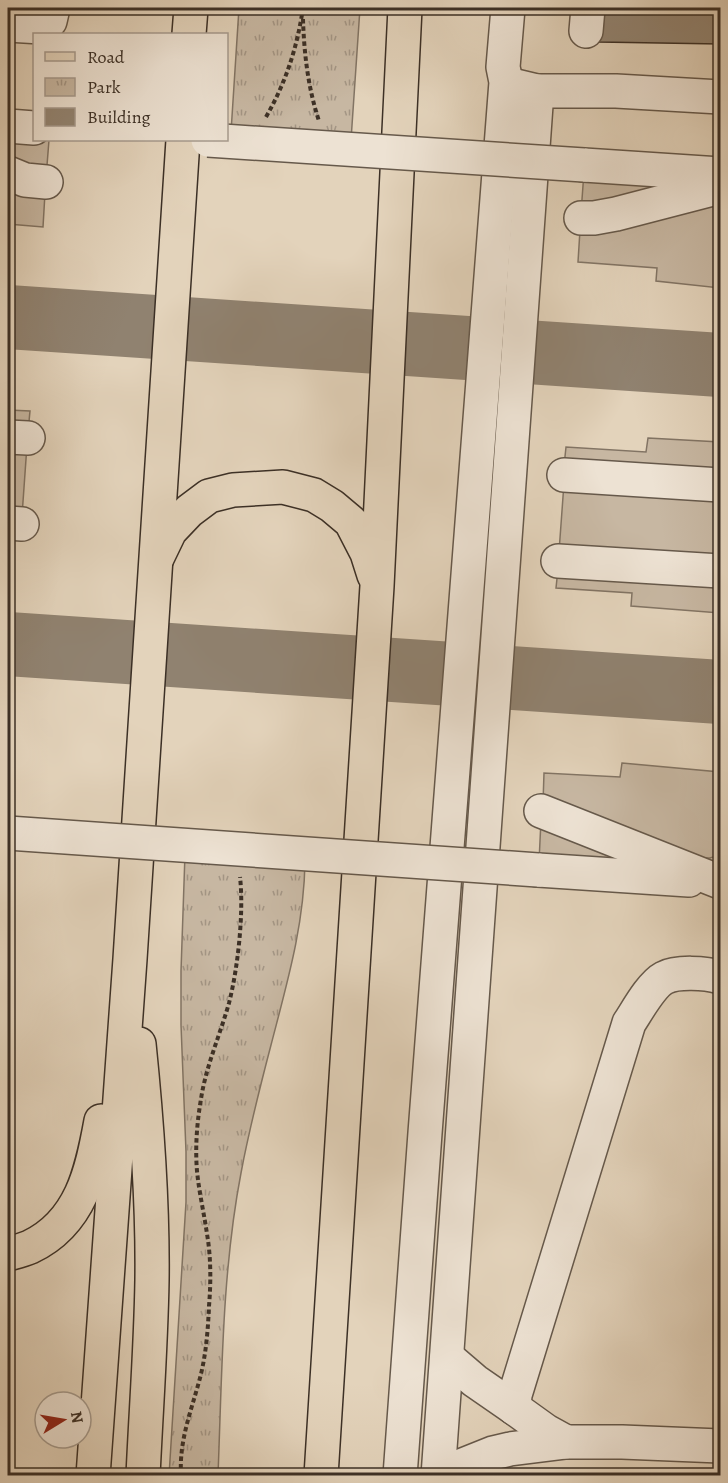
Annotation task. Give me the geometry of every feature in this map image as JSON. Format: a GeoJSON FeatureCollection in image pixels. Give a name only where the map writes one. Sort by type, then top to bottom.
{"type":"FeatureCollection","features":[{"type":"Feature","properties":{"kind":"main road"},"geometry":{"type":"LineString","coordinates":[[189,33],[191,8]]}},
{"type":"Feature","properties":{"kind":"main road"},"geometry":{"type":"LineString","coordinates":[[321,1476],[377,586],[405,8]]}},
{"type":"Feature","properties":{"kind":"main road"},"geometry":{"type":"LineString","coordinates":[[93,1476],[130,959],[183,141]]}},
{"type":"Feature","properties":{"kind":"main road"},"geometry":{"type":"LineString","coordinates":[[155,562],[170,531],[189,511],[209,496],[256,487],[283,487],[314,495],[351,522],[368,553],[377,586]]}},
{"type":"Feature","properties":{"kind":"main road"},"geometry":{"type":"LineString","coordinates":[[8,1254],[29,1248],[50,1236],[67,1220],[85,1189],[96,1149],[130,959]]}},
{"type":"Feature","properties":{"kind":"main road"},"geometry":{"type":"LineString","coordinates":[[130,959],[144,1090],[151,1199],[152,1300],[143,1476]]}},
{"type":"Feature","properties":{"kind":"street"},"geometry":{"type":"LineString","coordinates":[[8,25],[41,27],[50,21],[52,8]]}},
{"type":"Feature","properties":{"kind":"street"},"geometry":{"type":"LineString","coordinates":[[400,1476],[506,82],[503,67],[508,8]]}},
{"type":"Feature","properties":{"kind":"street"},"geometry":{"type":"LineString","coordinates":[[506,82],[537,91],[616,91],[720,97]]}},
{"type":"Feature","properties":{"kind":"street"},"geometry":{"type":"LineString","coordinates":[[537,91],[447,1357],[454,1472],[493,1453],[566,1442],[720,1446]]}},
{"type":"Feature","properties":{"kind":"street"},"geometry":{"type":"LineString","coordinates":[[8,126],[33,128]]}},
{"type":"Feature","properties":{"kind":"street"},"geometry":{"type":"LineString","coordinates":[[223,141],[720,174]]}},
{"type":"Feature","properties":{"kind":"street"},"geometry":{"type":"LineString","coordinates":[[8,173],[25,180],[46,182]]}},
{"type":"Feature","properties":{"kind":"street"},"geometry":{"type":"LineString","coordinates":[[581,218],[616,214],[720,187]]}},
{"type":"Feature","properties":{"kind":"street"},"geometry":{"type":"LineString","coordinates":[[564,475],[720,485]]}},
{"type":"Feature","properties":{"kind":"street"},"geometry":{"type":"LineString","coordinates":[[558,561],[720,571]]}},
{"type":"Feature","properties":{"kind":"street"},"geometry":{"type":"LineString","coordinates":[[541,811],[720,882]]}},
{"type":"Feature","properties":{"kind":"street"},"geometry":{"type":"LineString","coordinates":[[8,833],[720,882]]}},
{"type":"Feature","properties":{"kind":"street"},"geometry":{"type":"LineString","coordinates":[[514,1408],[515,1395],[629,1023],[648,994],[664,978],[686,973],[720,976]]}},
{"type":"Feature","properties":{"kind":"street"},"geometry":{"type":"LineString","coordinates":[[447,1357],[475,1381],[546,1431],[566,1442]]}},
{"type":"Feature","properties":{"kind":"path"},"geometry":{"type":"LineString","coordinates":[[264,120],[285,79],[295,50],[303,8]]}},
{"type":"Feature","properties":{"kind":"path"},"geometry":{"type":"LineString","coordinates":[[303,8],[305,55],[310,88],[322,128]]}},
{"type":"Feature","properties":{"kind":"path"},"geometry":{"type":"LineString","coordinates":[[181,1476],[187,1418],[202,1367],[210,1303],[210,1257],[197,1171],[198,1120],[205,1078],[230,1001],[241,905],[239,867]]}},
{"type":"Feature","properties":{"kind":"green space"},"geometry":{"type":"Polygon","coordinates":[[[239,8],[360,8],[351,140],[231,132],[239,8]]]}},
{"type":"Feature","properties":{"kind":"green space"},"geometry":{"type":"Polygon","coordinates":[[[8,134],[33,141],[49,141],[46,178],[8,163],[8,134]]]}},
{"type":"Feature","properties":{"kind":"green space"},"geometry":{"type":"Polygon","coordinates":[[[584,172],[720,181],[581,213],[584,172]]]}},
{"type":"Feature","properties":{"kind":"green space"},"geometry":{"type":"Polygon","coordinates":[[[8,179],[45,193],[43,227],[8,224],[8,179]]]}},
{"type":"Feature","properties":{"kind":"green space"},"geometry":{"type":"Polygon","coordinates":[[[720,195],[720,288],[656,281],[657,268],[578,262],[580,230],[720,195]]]}},
{"type":"Feature","properties":{"kind":"green space"},"geometry":{"type":"Polygon","coordinates":[[[8,410],[30,411],[28,432],[8,431],[8,410]]]}},
{"type":"Feature","properties":{"kind":"green space"},"geometry":{"type":"Polygon","coordinates":[[[648,438],[720,442],[720,476],[564,466],[566,447],[646,452],[648,438]]]}},
{"type":"Feature","properties":{"kind":"green space"},"geometry":{"type":"Polygon","coordinates":[[[8,444],[27,445],[22,516],[8,515],[8,444]]]}},
{"type":"Feature","properties":{"kind":"green space"},"geometry":{"type":"Polygon","coordinates":[[[564,483],[720,494],[720,562],[559,552],[564,483]]]}},
{"type":"Feature","properties":{"kind":"green space"},"geometry":{"type":"Polygon","coordinates":[[[558,569],[720,580],[720,613],[631,606],[632,593],[556,588],[558,569]]]}},
{"type":"Feature","properties":{"kind":"green space"},"geometry":{"type":"Polygon","coordinates":[[[622,763],[720,772],[720,855],[697,858],[543,803],[544,773],[620,777],[622,763]]]}},
{"type":"Feature","properties":{"kind":"green space"},"geometry":{"type":"Polygon","coordinates":[[[541,820],[676,874],[539,862],[541,820]]]}},
{"type":"Feature","properties":{"kind":"green space"},"geometry":{"type":"Polygon","coordinates":[[[185,854],[305,862],[302,909],[294,954],[251,1125],[235,1210],[226,1286],[218,1475],[169,1476],[186,1202],[181,1025],[185,854]]]}},
{"type":"Feature","properties":{"kind":"building"},"geometry":{"type":"Polygon","coordinates":[[[602,8],[720,8],[720,44],[599,42],[602,8]]]}},
{"type":"Feature","properties":{"kind":"taxiway"},"geometry":{"type":"LineString","coordinates":[[8,317],[720,365]]}},
{"type":"Feature","properties":{"kind":"taxiway"},"geometry":{"type":"LineString","coordinates":[[8,644],[720,692]]}}]}
